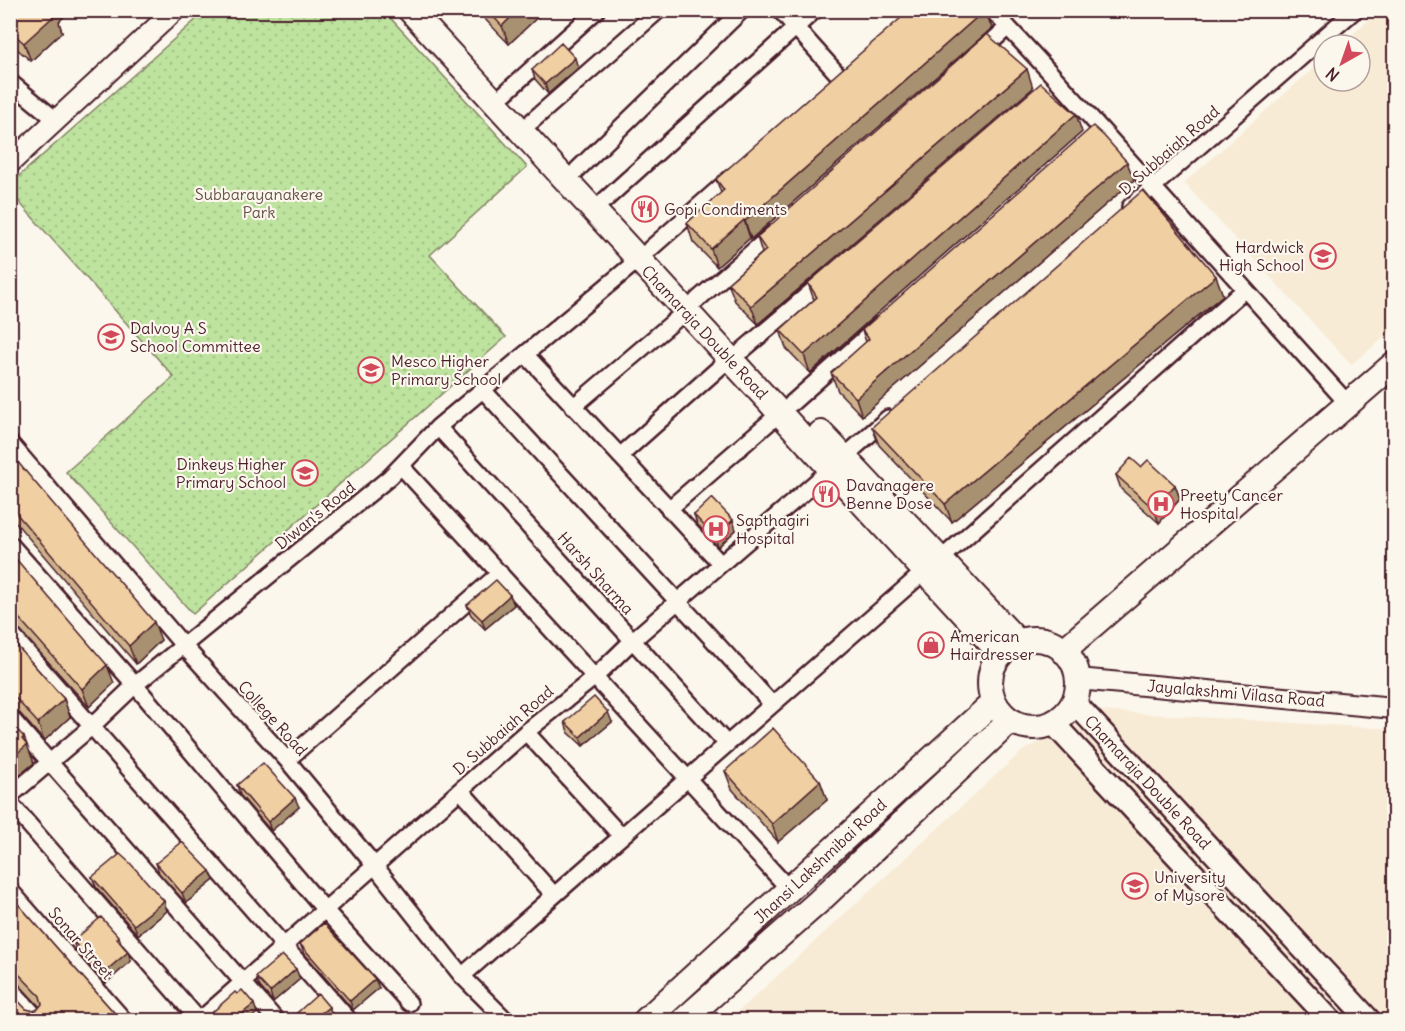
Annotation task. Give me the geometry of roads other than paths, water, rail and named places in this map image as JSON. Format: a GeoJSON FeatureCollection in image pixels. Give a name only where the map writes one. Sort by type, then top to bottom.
{"type":"FeatureCollection","features":[{"type":"Feature","properties":{"kind":"main road","name":"Chamaraja Double Road"},"geometry":{"type":"LineString","coordinates":[[410,10],[644,254],[1010,648]]}},
{"type":"Feature","properties":{"kind":"main road","name":"Chamaraja Double Road"},"geometry":{"type":"LineString","coordinates":[[430,10],[604,200],[644,254]]}},
{"type":"Feature","properties":{"kind":"main road"},"geometry":{"type":"LineString","coordinates":[[1063,651],[1395,364]]}},
{"type":"Feature","properties":{"kind":"main road"},"geometry":{"type":"LineString","coordinates":[[1030,640],[1042,640],[1053,644],[1070,659],[1076,691],[1066,715],[1053,723],[1032,727],[1010,721],[1000,712],[990,689],[990,676],[994,664],[1010,648],[1030,640]]}},
{"type":"Feature","properties":{"kind":"main road","name":"Chamaraja Double Road"},"geometry":{"type":"LineString","coordinates":[[1076,691],[1369,1020]]}},
{"type":"Feature","properties":{"kind":"main road","name":"Jhansi Lakshmibai Road"},"geometry":{"type":"LineString","coordinates":[[646,1020],[994,702]]}},
{"type":"Feature","properties":{"kind":"main road","name":"Jhansi Lakshmibai Road"},"geometry":{"type":"LineString","coordinates":[[684,1020],[817,903],[1010,721]]}},
{"type":"Feature","properties":{"kind":"main road","name":"Chamaraja Double Road"},"geometry":{"type":"LineString","coordinates":[[1053,723],[1330,1020]]}},
{"type":"Feature","properties":{"kind":"street"},"geometry":{"type":"LineString","coordinates":[[10,163],[175,10]]}},
{"type":"Feature","properties":{"kind":"street"},"geometry":{"type":"LineString","coordinates":[[505,93],[597,10]]}},
{"type":"Feature","properties":{"kind":"street"},"geometry":{"type":"LineString","coordinates":[[532,121],[659,10]]}},
{"type":"Feature","properties":{"kind":"street"},"geometry":{"type":"LineString","coordinates":[[577,170],[742,10]]}},
{"type":"Feature","properties":{"kind":"street"},"geometry":{"type":"LineString","coordinates":[[780,10],[843,80]]}},
{"type":"Feature","properties":{"kind":"street"},"geometry":{"type":"LineString","coordinates":[[604,200],[815,10]]}},
{"type":"Feature","properties":{"kind":"street"},"geometry":{"type":"LineString","coordinates":[[992,10],[1096,133],[1153,187],[1349,405]]}},
{"type":"Feature","properties":{"kind":"street","name":"D. Subbaiah Road"},"geometry":{"type":"LineString","coordinates":[[1118,218],[1355,10]]}},
{"type":"Feature","properties":{"kind":"street"},"geometry":{"type":"LineString","coordinates":[[964,66],[1008,27]]}},
{"type":"Feature","properties":{"kind":"street"},"geometry":{"type":"LineString","coordinates":[[10,82],[56,120]]}},
{"type":"Feature","properties":{"kind":"street","name":"Diwan's Road"},"geometry":{"type":"LineString","coordinates":[[10,795],[91,727],[135,685],[401,466],[438,427],[747,165]]}},
{"type":"Feature","properties":{"kind":"street"},"geometry":{"type":"LineString","coordinates":[[573,407],[786,222]]}},
{"type":"Feature","properties":{"kind":"street"},"geometry":{"type":"LineString","coordinates":[[620,456],[832,273]]}},
{"type":"Feature","properties":{"kind":"street"},"geometry":{"type":"LineString","coordinates":[[462,976],[1244,290]]}},
{"type":"Feature","properties":{"kind":"street"},"geometry":{"type":"LineString","coordinates":[[669,509],[889,317]]}},
{"type":"Feature","properties":{"kind":"street"},"geometry":{"type":"LineString","coordinates":[[525,354],[721,564]]}},
{"type":"Feature","properties":{"kind":"street"},"geometry":{"type":"LineString","coordinates":[[483,390],[772,704]]}},
{"type":"Feature","properties":{"kind":"street","name":"D. Subbaiah Road"},"geometry":{"type":"LineString","coordinates":[[200,1020],[526,732],[595,677],[633,640],[896,411]]}},
{"type":"Feature","properties":{"kind":"street","name":"Harsh Sharma"},"geometry":{"type":"LineString","coordinates":[[438,427],[727,744]]}},
{"type":"Feature","properties":{"kind":"street","name":"College Road"},"geometry":{"type":"LineString","coordinates":[[10,443],[183,645],[287,760],[462,976],[506,1020]]}},
{"type":"Feature","properties":{"kind":"street"},"geometry":{"type":"LineString","coordinates":[[401,466],[789,890]]}},
{"type":"Feature","properties":{"kind":"street"},"geometry":{"type":"LineString","coordinates":[[10,544],[135,685],[325,910],[409,1003]]}},
{"type":"Feature","properties":{"kind":"street"},"geometry":{"type":"LineString","coordinates":[[287,760],[500,573]]}},
{"type":"Feature","properties":{"kind":"street"},"geometry":{"type":"LineString","coordinates":[[10,633],[349,1020]]}},
{"type":"Feature","properties":{"kind":"street","name":"Jayalakshmi Vilasa Road"},"geometry":{"type":"LineString","coordinates":[[1076,691],[1392,705]]}},
{"type":"Feature","properties":{"kind":"street"},"geometry":{"type":"LineString","coordinates":[[10,717],[276,1020]]}},
{"type":"Feature","properties":{"kind":"street"},"geometry":{"type":"LineString","coordinates":[[526,732],[621,836]]}},
{"type":"Feature","properties":{"kind":"street"},"geometry":{"type":"LineString","coordinates":[[461,791],[554,895]]}},
{"type":"Feature","properties":{"kind":"street"},"geometry":{"type":"LineString","coordinates":[[10,803],[200,1020]]}},
{"type":"Feature","properties":{"kind":"street","name":"Sonar Street"},"geometry":{"type":"LineString","coordinates":[[10,890],[124,1020]]}},
{"type":"Feature","properties":{"kind":"street"},"geometry":{"type":"LineString","coordinates":[[10,988],[39,1020]]}},
{"type":"Feature","properties":{"kind":"place","name":"Gopi Condiments"},"geometry":{"type":"Point","coordinates":[645,209]}},
{"type":"Feature","properties":{"kind":"place","name":"Hardwick High School"},"geometry":{"type":"Point","coordinates":[1323,256]}},
{"type":"Feature","properties":{"kind":"place","name":"Dalvoy A S School Committee"},"geometry":{"type":"Point","coordinates":[111,337]}},
{"type":"Feature","properties":{"kind":"place","name":"Mesco Higher Primary School"},"geometry":{"type":"Point","coordinates":[371,370]}},
{"type":"Feature","properties":{"kind":"place","name":"Dinkeys Higher Primary School"},"geometry":{"type":"Point","coordinates":[305,473]}},
{"type":"Feature","properties":{"kind":"place","name":"Davanagere Benne Dose"},"geometry":{"type":"Point","coordinates":[826,494]}},
{"type":"Feature","properties":{"kind":"place","name":"Preety Cancer Hospital"},"geometry":{"type":"Point","coordinates":[1161,504]}},
{"type":"Feature","properties":{"kind":"place","name":"Sapthagiri Hospital"},"geometry":{"type":"Point","coordinates":[716,529]}},
{"type":"Feature","properties":{"kind":"place","name":"American Hairdresser"},"geometry":{"type":"Point","coordinates":[931,645]}},
{"type":"Feature","properties":{"kind":"place","name":"University of Mysore"},"geometry":{"type":"Point","coordinates":[1135,886]}},
{"type":"Feature","properties":{"kind":"park label","name":"Subbarayanakere Park"},"geometry":{"type":"Point","coordinates":[259,203]}}]}
